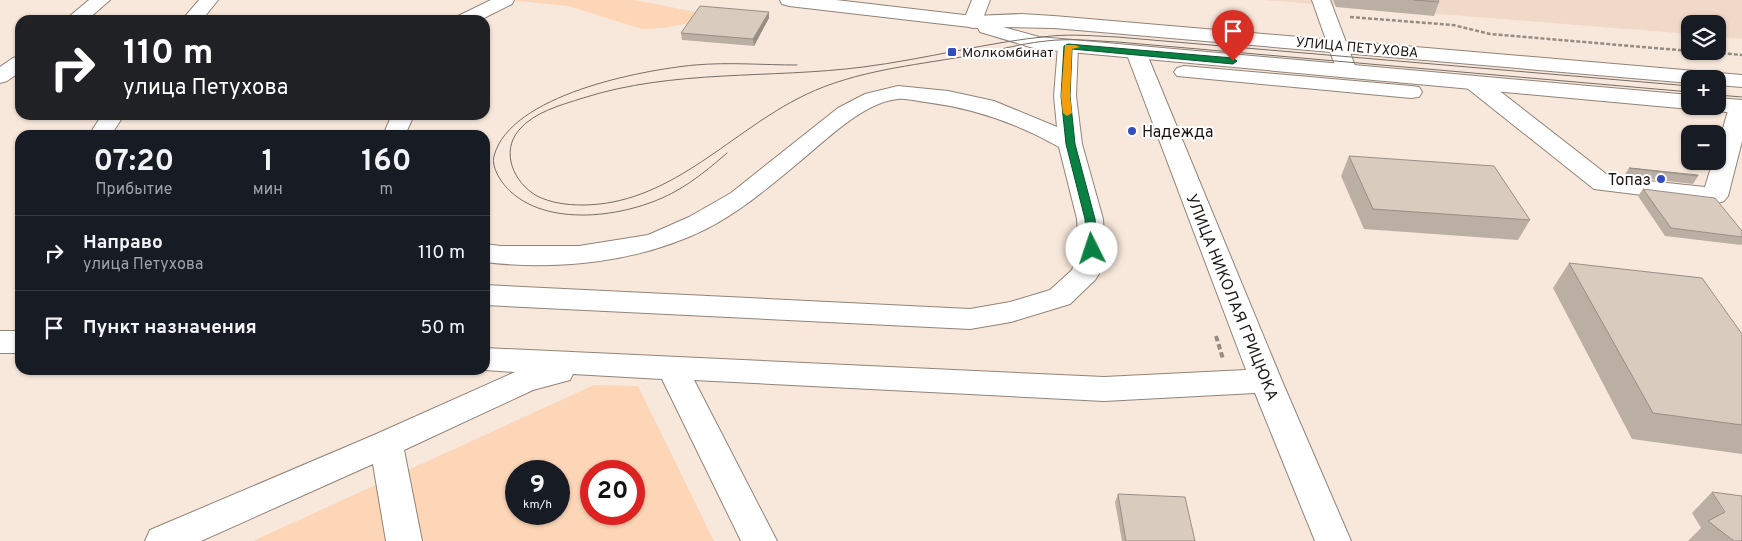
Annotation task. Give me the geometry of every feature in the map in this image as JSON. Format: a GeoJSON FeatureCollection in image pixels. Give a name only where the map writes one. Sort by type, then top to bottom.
{"type":"FeatureCollection","features":[{"type":"Feature","properties":{"kind":"main road"},"geometry":{"type":"LineString","coordinates":[[81,15],[101,0]]}},
{"type":"Feature","properties":{"kind":"main road"},"geometry":{"type":"LineString","coordinates":[[196,15],[209,0]]}},
{"type":"Feature","properties":{"kind":"main road"},"geometry":{"type":"LineString","coordinates":[[459,15],[505,0]]}},
{"type":"Feature","properties":{"kind":"main road","name":"УЛИЦА ПЕТУХОВА"},"geometry":{"type":"LineString","coordinates":[[789,0],[973,22],[1021,20],[1054,22],[1742,80]]}},
{"type":"Feature","properties":{"kind":"main road"},"geometry":{"type":"LineString","coordinates":[[973,22],[981,0]]}},
{"type":"Feature","properties":{"kind":"main road"},"geometry":{"type":"LineString","coordinates":[[1321,0],[1347,71]]}},
{"type":"Feature","properties":{"kind":"main road","name":"УЛИЦА ПЕТУХОВА"},"geometry":{"type":"LineString","coordinates":[[973,22],[1024,40],[1136,52],[1274,72],[1347,71],[1681,101]]}},
{"type":"Feature","properties":{"kind":"main road"},"geometry":{"type":"LineString","coordinates":[[490,295],[970,319],[1011,312],[1060,297],[1085,274],[1092,249],[1090,219],[1070,144],[1066,96],[1068,46]]}},
{"type":"Feature","properties":{"kind":"main road","name":"УЛИЦА НИКОЛАЯ ГРИЦЮКА"},"geometry":{"type":"LineString","coordinates":[[1136,52],[1266,381],[1333,541]]}},
{"type":"Feature","properties":{"kind":"main road"},"geometry":{"type":"LineString","coordinates":[[0,77],[15,66]]}},
{"type":"Feature","properties":{"kind":"main road"},"geometry":{"type":"LineString","coordinates":[[1184,72],[1274,72],[1411,92]]}},
{"type":"Feature","properties":{"kind":"main road"},"geometry":{"type":"LineString","coordinates":[[1475,83],[1604,184],[1715,196],[1733,106]]}},
{"type":"Feature","properties":{"kind":"main road"},"geometry":{"type":"LineString","coordinates":[[490,254],[579,255],[654,242],[698,223],[740,198],[846,113],[874,99],[898,92],[948,98],[986,106],[1052,133],[1070,144]]}},
{"type":"Feature","properties":{"kind":"main road"},"geometry":{"type":"LineString","coordinates":[[0,342],[15,342]]}},
{"type":"Feature","properties":{"kind":"main road"},"geometry":{"type":"LineString","coordinates":[[490,359],[1104,388],[1266,381]]}},
{"type":"Feature","properties":{"kind":"main road"},"geometry":{"type":"LineString","coordinates":[[163,541],[386,444],[525,380],[590,365]]}},
{"type":"Feature","properties":{"kind":"main road"},"geometry":{"type":"LineString","coordinates":[[673,369],[759,541]]}},
{"type":"Feature","properties":{"kind":"main road"},"geometry":{"type":"LineString","coordinates":[[386,444],[404,541]]}},
{"type":"Feature","properties":{"kind":"path"},"geometry":{"type":"LineString","coordinates":[[1726,54],[1742,55]]}},
{"type":"Feature","properties":{"kind":"shaded area"},"geometry":{"type":"Polygon","coordinates":[[[509,0],[635,0],[696,12],[689,23],[663,28],[641,29],[569,6],[509,0]]]}},
{"type":"Feature","properties":{"kind":"shaded area"},"geometry":{"type":"Polygon","coordinates":[[[1264,0],[1742,0],[1742,39],[1726,38],[1726,15],[1681,15],[1681,33],[1264,0]]]}},
{"type":"Feature","properties":{"kind":"shaded area"},"geometry":{"type":"Polygon","coordinates":[[[594,385],[638,386],[714,541],[253,541],[594,385]]]}},
{"type":"Feature","properties":{"kind":"building"},"geometry":{"type":"Polygon","coordinates":[[[1414,0],[1438,0],[1439,2],[1414,0]]]}},
{"type":"Feature","properties":{"kind":"building"},"geometry":{"type":"Polygon","coordinates":[[[700,6],[769,12],[753,39],[681,33],[700,6]]]}},
{"type":"Feature","properties":{"kind":"building"},"geometry":{"type":"Polygon","coordinates":[[[1349,156],[1494,166],[1530,220],[1373,209],[1349,156]]]}},
{"type":"Feature","properties":{"kind":"building"},"geometry":{"type":"Polygon","coordinates":[[[1629,168],[1698,175],[1698,176],[1629,168]]]}},
{"type":"Feature","properties":{"kind":"building"},"geometry":{"type":"Polygon","coordinates":[[[1643,189],[1715,198],[1742,231],[1742,237],[1671,228],[1643,189]]]}},
{"type":"Feature","properties":{"kind":"building"},"geometry":{"type":"Polygon","coordinates":[[[1569,263],[1702,278],[1742,334],[1742,425],[1653,413],[1569,263]]]}},
{"type":"Feature","properties":{"kind":"building"},"geometry":{"type":"Polygon","coordinates":[[[1712,492],[1742,496],[1742,541],[1734,541],[1708,521],[1725,512],[1712,492]]]}},
{"type":"Feature","properties":{"kind":"building"},"geometry":{"type":"Polygon","coordinates":[[[1118,494],[1185,497],[1195,541],[1126,541],[1118,494]]]}},
{"type":"Feature","properties":{"kind":"tram line"},"geometry":{"type":"LineString","coordinates":[[1681,85],[1117,37],[1059,35],[1004,42],[863,67],[828,71],[687,79],[617,89],[557,106],[532,118],[519,130],[513,139],[510,157],[516,175],[537,196],[559,203],[576,205],[613,202],[642,194],[669,181],[695,166],[771,114],[797,99],[835,83],[894,68],[967,56],[1034,42],[1055,40],[1118,42],[1681,91]]}},
{"type":"Feature","properties":{"kind":"tram line"},"geometry":{"type":"LineString","coordinates":[[727,153],[689,183],[658,200],[637,207],[592,215],[570,215],[548,211],[528,204],[504,185],[494,166],[494,156],[505,135],[525,117],[550,102],[580,90],[643,73],[695,65],[797,65]]}},
{"type":"Feature","properties":{"kind":"tram line"},"geometry":{"type":"LineString","coordinates":[[1726,96],[1742,97]]}},
{"type":"Feature","properties":{"kind":"slow traffic"},"geometry":{"type":"LineString","coordinates":[[1067,113],[1068,46],[1075,47]]}},
{"type":"Feature","properties":{"kind":"place","name":"Молкомбинат"},"geometry":{"type":"Point","coordinates":[952,52]}},
{"type":"Feature","properties":{"kind":"place","name":"Надежда"},"geometry":{"type":"Point","coordinates":[1132,131]}},
{"type":"Feature","properties":{"kind":"place","name":"Топаз"},"geometry":{"type":"Point","coordinates":[1661,179]}},
{"type":"Feature","properties":{"kind":"route"},"geometry":{"type":"LineString","coordinates":[[1092,249],[1090,219],[1070,144],[1066,96],[1068,46],[1233,61]]}}]}
